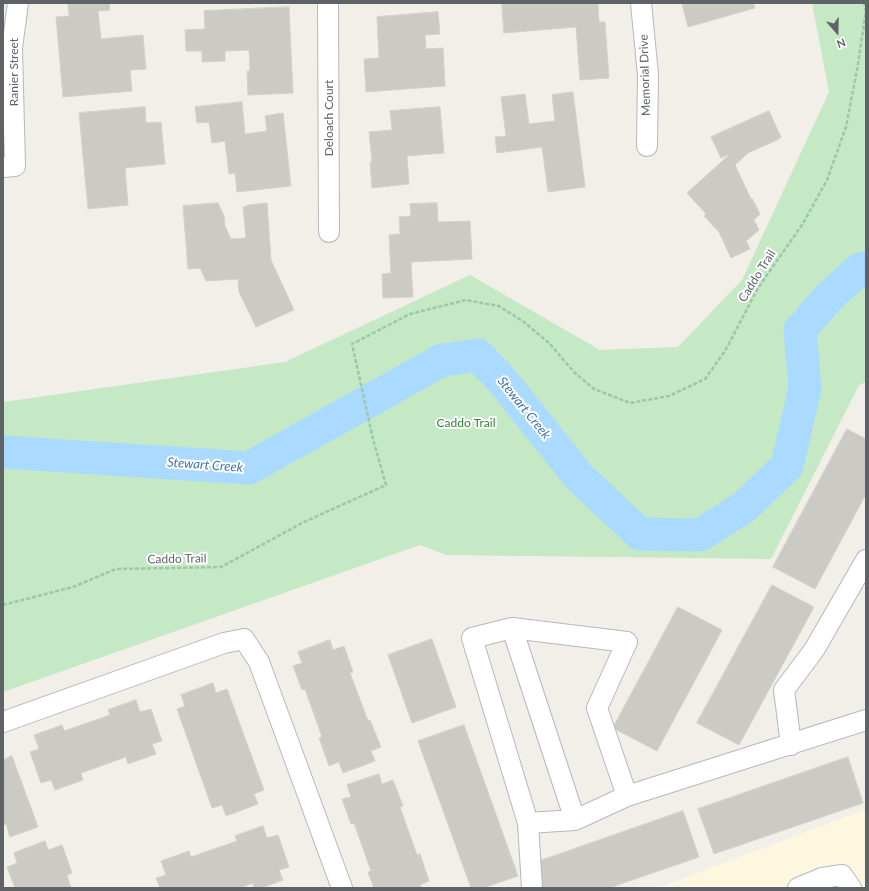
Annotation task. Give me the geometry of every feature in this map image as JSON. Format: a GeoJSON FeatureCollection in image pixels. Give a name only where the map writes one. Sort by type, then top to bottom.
{"type":"FeatureCollection","features":[{"type":"Feature","properties":{"kind":"street","name":"Ranier Street"},"geometry":{"type":"LineString","coordinates":[[9,167],[12,48],[18,3]]}},
{"type":"Feature","properties":{"kind":"street","name":"Deloach Court"},"geometry":{"type":"LineString","coordinates":[[328,3],[329,232]]}},
{"type":"Feature","properties":{"kind":"street","name":"Memorial Drive"},"geometry":{"type":"LineString","coordinates":[[641,3],[648,75],[647,146]]}},
{"type":"Feature","properties":{"kind":"street"},"geometry":{"type":"LineString","coordinates":[[791,745],[784,690],[814,650],[864,566]]}},
{"type":"Feature","properties":{"kind":"street"},"geometry":{"type":"LineString","coordinates":[[532,888],[528,823],[472,638],[512,628],[627,642],[597,708],[627,796]]}},
{"type":"Feature","properties":{"kind":"street"},"geometry":{"type":"LineString","coordinates":[[512,628],[575,820]]}},
{"type":"Feature","properties":{"kind":"street"},"geometry":{"type":"LineString","coordinates":[[3,722],[224,643],[244,639],[259,662],[342,888]]}},
{"type":"Feature","properties":{"kind":"street"},"geometry":{"type":"LineString","coordinates":[[528,823],[575,820],[627,796],[866,720]]}},
{"type":"Feature","properties":{"kind":"street"},"geometry":{"type":"LineString","coordinates":[[798,888],[822,878],[842,875],[851,888]]}},
{"type":"Feature","properties":{"kind":"path","name":"Caddo Trail"},"geometry":{"type":"LineString","coordinates":[[3,605],[73,587],[116,569],[221,567],[304,522],[386,486],[373,439],[352,344],[410,314],[466,300],[499,306],[518,318],[549,343],[574,372],[594,389],[630,403],[669,396],[705,379],[725,351],[758,288],[802,225],[827,180],[846,128],[866,11],[864,3]]}},
{"type":"Feature","properties":{"kind":"shaded area"},"geometry":{"type":"Polygon","coordinates":[[[864,810],[866,811],[866,888],[658,888],[864,810]]]}},
{"type":"Feature","properties":{"kind":"green space","name":"Caddo Trail"},"geometry":{"type":"Polygon","coordinates":[[[812,3],[866,3],[866,382],[859,385],[771,559],[446,555],[420,545],[3,692],[3,402],[285,362],[470,275],[600,350],[678,347],[742,280],[829,92],[812,3]]]}},
{"type":"Feature","properties":{"kind":"building"},"geometry":{"type":"Polygon","coordinates":[[[68,3],[109,3],[110,10],[98,11],[101,39],[143,35],[146,69],[130,70],[132,91],[63,97],[56,17],[69,16],[68,3]]]}},
{"type":"Feature","properties":{"kind":"building"},"geometry":{"type":"Polygon","coordinates":[[[502,3],[598,3],[599,22],[605,22],[609,78],[580,80],[576,27],[504,33],[502,3]]]}},
{"type":"Feature","properties":{"kind":"building"},"geometry":{"type":"Polygon","coordinates":[[[753,3],[755,8],[688,27],[682,4],[753,3]]]}},
{"type":"Feature","properties":{"kind":"building"},"geometry":{"type":"Polygon","coordinates":[[[289,7],[293,93],[248,95],[247,71],[250,71],[249,50],[225,51],[225,61],[202,62],[202,51],[186,51],[185,30],[205,29],[204,11],[289,7]]]}},
{"type":"Feature","properties":{"kind":"building"},"geometry":{"type":"Polygon","coordinates":[[[438,12],[440,34],[425,35],[426,49],[443,48],[445,86],[366,92],[364,59],[379,58],[377,17],[438,12]]]}},
{"type":"Feature","properties":{"kind":"building"},"geometry":{"type":"Polygon","coordinates":[[[573,92],[585,187],[548,192],[542,147],[497,153],[495,137],[506,136],[501,97],[525,94],[529,124],[555,121],[552,95],[573,92]]]}},
{"type":"Feature","properties":{"kind":"building"},"geometry":{"type":"Polygon","coordinates":[[[242,102],[245,134],[267,131],[265,116],[283,113],[291,186],[237,192],[235,173],[229,174],[225,141],[212,143],[209,122],[197,123],[195,107],[242,102]]]}},
{"type":"Feature","properties":{"kind":"building"},"geometry":{"type":"Polygon","coordinates":[[[145,107],[146,123],[161,122],[165,164],[125,168],[128,205],[88,209],[79,113],[145,107]]]}},
{"type":"Feature","properties":{"kind":"building"},"geometry":{"type":"Polygon","coordinates":[[[440,107],[444,153],[407,156],[409,184],[372,188],[370,162],[372,162],[369,132],[392,130],[390,111],[440,107]]]}},
{"type":"Feature","properties":{"kind":"building"},"geometry":{"type":"Polygon","coordinates":[[[769,111],[781,137],[748,153],[735,165],[760,214],[754,220],[759,230],[746,241],[750,249],[731,258],[719,232],[704,216],[706,214],[687,193],[730,154],[721,158],[711,137],[769,111]]]}},
{"type":"Feature","properties":{"kind":"building"},"geometry":{"type":"Polygon","coordinates":[[[218,203],[224,216],[225,226],[231,239],[246,238],[243,207],[267,203],[271,260],[294,310],[256,327],[239,292],[238,279],[206,281],[200,268],[188,269],[183,206],[218,203]]]}},
{"type":"Feature","properties":{"kind":"building"},"geometry":{"type":"Polygon","coordinates":[[[437,203],[438,222],[470,221],[472,259],[411,262],[413,297],[383,298],[382,274],[391,273],[389,235],[400,234],[399,217],[411,216],[410,204],[437,203]]]}},
{"type":"Feature","properties":{"kind":"building"},"geometry":{"type":"Polygon","coordinates":[[[847,429],[866,439],[866,494],[815,589],[773,567],[847,429]]]}},
{"type":"Feature","properties":{"kind":"building"},"geometry":{"type":"Polygon","coordinates":[[[772,585],[814,607],[739,745],[697,723],[772,585]]]}},
{"type":"Feature","properties":{"kind":"building"},"geometry":{"type":"Polygon","coordinates":[[[678,607],[722,630],[657,751],[613,728],[678,607]]]}},
{"type":"Feature","properties":{"kind":"building"},"geometry":{"type":"Polygon","coordinates":[[[432,639],[456,707],[412,723],[388,655],[432,639]]]}},
{"type":"Feature","properties":{"kind":"building"},"geometry":{"type":"Polygon","coordinates":[[[330,640],[333,650],[344,646],[353,672],[350,673],[368,721],[370,720],[381,747],[371,751],[375,761],[343,773],[339,762],[329,766],[319,738],[322,737],[305,689],[302,690],[293,666],[302,663],[298,652],[330,640]]]}},
{"type":"Feature","properties":{"kind":"building"},"geometry":{"type":"Polygon","coordinates":[[[213,683],[216,693],[227,689],[264,790],[254,794],[258,804],[226,816],[222,805],[212,808],[177,709],[185,706],[181,695],[213,683]]]}},
{"type":"Feature","properties":{"kind":"building"},"geometry":{"type":"Polygon","coordinates":[[[136,700],[140,712],[151,709],[162,741],[152,744],[156,754],[128,764],[126,757],[81,773],[83,780],[55,790],[51,780],[41,783],[30,752],[39,749],[34,735],[62,725],[64,731],[110,715],[108,710],[136,700]]]}},
{"type":"Feature","properties":{"kind":"building"},"geometry":{"type":"Polygon","coordinates":[[[464,725],[518,876],[483,888],[471,888],[418,741],[464,725]]]}},
{"type":"Feature","properties":{"kind":"building"},"geometry":{"type":"Polygon","coordinates":[[[12,756],[38,827],[10,837],[6,824],[3,825],[3,760],[12,756]]]}},
{"type":"Feature","properties":{"kind":"building"},"geometry":{"type":"Polygon","coordinates":[[[848,757],[863,803],[714,854],[698,809],[848,757]]]}},
{"type":"Feature","properties":{"kind":"building"},"geometry":{"type":"Polygon","coordinates":[[[379,774],[382,784],[393,780],[403,806],[400,807],[417,855],[420,854],[429,881],[420,885],[421,888],[374,888],[368,872],[371,871],[354,823],[351,824],[342,799],[351,797],[347,785],[379,774]]]}},
{"type":"Feature","properties":{"kind":"building"},"geometry":{"type":"Polygon","coordinates":[[[683,811],[699,857],[609,888],[543,888],[534,863],[683,811]]]}},
{"type":"Feature","properties":{"kind":"building"},"geometry":{"type":"Polygon","coordinates":[[[263,826],[267,838],[278,835],[289,867],[279,870],[283,880],[262,888],[254,888],[253,883],[240,888],[160,888],[156,878],[166,875],[161,861],[189,851],[191,857],[237,841],[235,836],[263,826]]]}},
{"type":"Feature","properties":{"kind":"building"},"geometry":{"type":"Polygon","coordinates":[[[45,841],[48,850],[62,845],[72,873],[67,875],[71,888],[15,888],[7,867],[17,863],[14,853],[45,841]]]}},
{"type":"Feature","properties":{"kind":"waterway","name":"Stewart Creek"},"geometry":{"type":"LineString","coordinates":[[3,452],[249,468],[442,360],[478,355],[501,379],[579,477],[640,534],[700,535],[744,507],[787,466],[805,388],[800,330],[828,298],[860,269],[866,268]]}}]}
